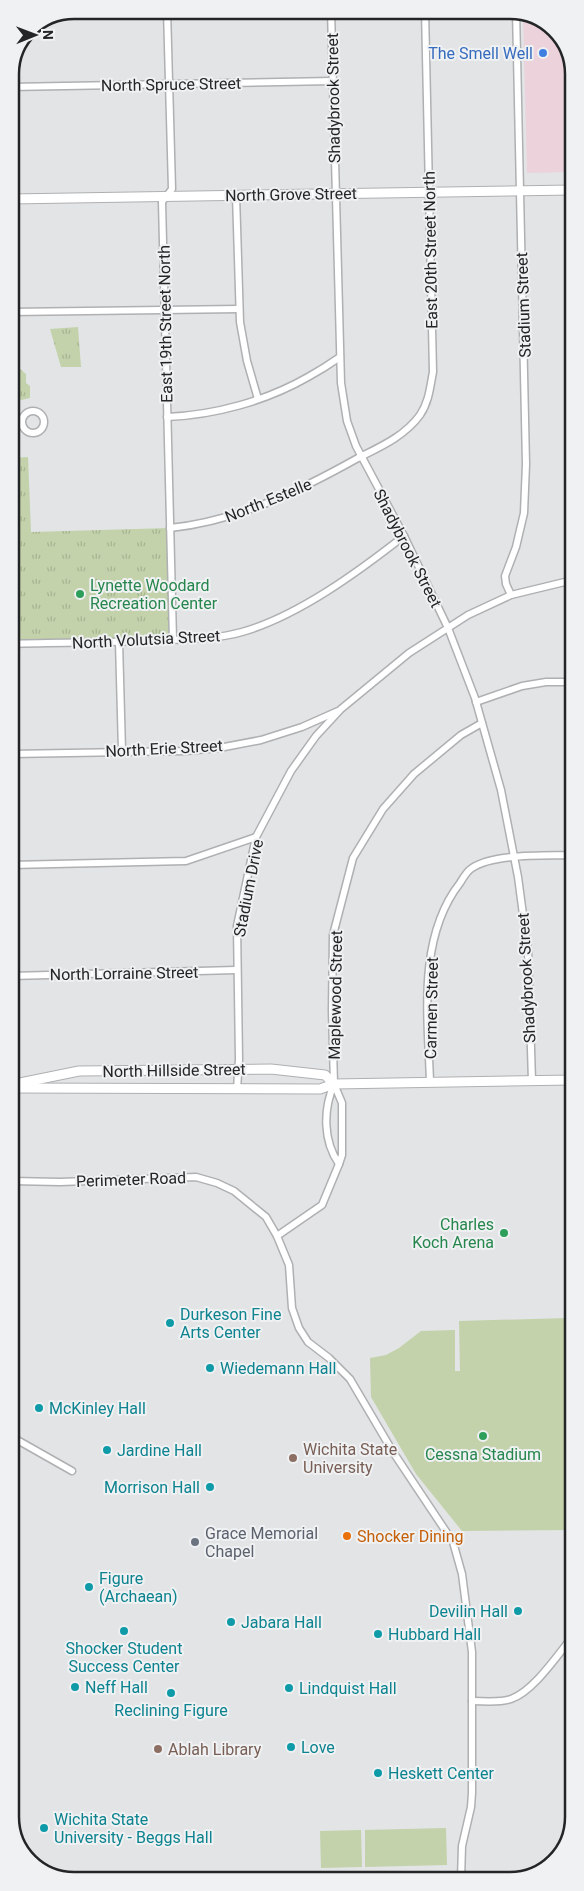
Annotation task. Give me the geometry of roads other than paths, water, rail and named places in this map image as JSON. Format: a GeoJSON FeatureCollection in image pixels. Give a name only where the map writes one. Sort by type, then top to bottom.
{"type":"FeatureCollection","features":[{"type":"Feature","properties":{"kind":"main road","name":"North Grove Street"},"geometry":{"type":"LineString","coordinates":[[19,199],[565,190]]}},
{"type":"Feature","properties":{"kind":"main road","name":"North Hillside Street"},"geometry":{"type":"LineString","coordinates":[[19,1085],[79,1071],[238,1069],[271,1069],[326,1075],[334,1084]]}},
{"type":"Feature","properties":{"kind":"main road","name":"North Hillside Street"},"geometry":{"type":"LineString","coordinates":[[19,1087],[236,1090],[320,1089],[334,1084],[565,1080]]}},
{"type":"Feature","properties":{"kind":"street","name":"East 19th Street North"},"geometry":{"type":"LineString","coordinates":[[166,19],[172,189],[162,202],[173,640]]}},
{"type":"Feature","properties":{"kind":"street","name":"Shadybrook Street"},"geometry":{"type":"LineString","coordinates":[[331,19],[341,383],[347,421],[361,457],[404,536],[448,628],[476,702],[501,790],[514,858],[528,952],[532,1081]]}},
{"type":"Feature","properties":{"kind":"street","name":"East 20th Street North"},"geometry":{"type":"LineString","coordinates":[[361,457],[410,427],[420,414],[429,396],[433,372],[425,19]]}},
{"type":"Feature","properties":{"kind":"street","name":"Stadium Street"},"geometry":{"type":"LineString","coordinates":[[511,595],[505,576],[516,546],[524,513],[526,464],[516,19]]}},
{"type":"Feature","properties":{"kind":"street","name":"North Spruce Street"},"geometry":{"type":"LineString","coordinates":[[19,87],[333,81]]}},
{"type":"Feature","properties":{"kind":"street"},"geometry":{"type":"LineString","coordinates":[[236,195],[240,322],[247,361],[258,398]]}},
{"type":"Feature","properties":{"kind":"street"},"geometry":{"type":"LineString","coordinates":[[19,312],[239,309]]}},
{"type":"Feature","properties":{"kind":"street"},"geometry":{"type":"LineString","coordinates":[[167,417],[191,416],[216,411],[258,398],[307,378],[340,357]]}},
{"type":"Feature","properties":{"kind":"street","name":"North Estelle"},"geometry":{"type":"LineString","coordinates":[[170,528],[197,525],[249,510],[286,495],[361,457]]}},
{"type":"Feature","properties":{"kind":"street","name":"North Volutsia Street"},"geometry":{"type":"LineString","coordinates":[[19,644],[173,640],[214,637],[242,632],[286,614],[342,581],[404,536]]}},
{"type":"Feature","properties":{"kind":"street"},"geometry":{"type":"LineString","coordinates":[[511,595],[565,582]]}},
{"type":"Feature","properties":{"kind":"street","name":"Stadium Drive"},"geometry":{"type":"LineString","coordinates":[[236,1090],[239,1059],[236,970],[237,926],[256,837],[291,770],[316,736],[341,710],[410,653],[468,615],[511,595]]}},
{"type":"Feature","properties":{"kind":"street"},"geometry":{"type":"LineString","coordinates":[[119,642],[122,751]]}},
{"type":"Feature","properties":{"kind":"street"},"geometry":{"type":"LineString","coordinates":[[476,702],[522,686],[546,682],[565,682]]}},
{"type":"Feature","properties":{"kind":"street","name":"North Erie Street"},"geometry":{"type":"LineString","coordinates":[[19,754],[185,751],[219,748],[302,727],[341,710]]}},
{"type":"Feature","properties":{"kind":"street","name":"Maplewood Street"},"geometry":{"type":"LineString","coordinates":[[334,1084],[332,1011],[333,935],[353,858],[383,809],[414,774],[461,735],[482,723]]}},
{"type":"Feature","properties":{"kind":"street"},"geometry":{"type":"LineString","coordinates":[[19,865],[186,861],[256,837]]}},
{"type":"Feature","properties":{"kind":"street","name":"Carmen Street"},"geometry":{"type":"LineString","coordinates":[[430,1082],[428,965],[438,923],[453,891],[470,868],[491,860],[565,855]]}},
{"type":"Feature","properties":{"kind":"street","name":"North Lorraine Street"},"geometry":{"type":"LineString","coordinates":[[19,976],[236,970]]}},
{"type":"Feature","properties":{"kind":"street"},"geometry":{"type":"LineString","coordinates":[[334,1084],[327,1100],[327,1136],[331,1153],[339,1164]]}},
{"type":"Feature","properties":{"kind":"street"},"geometry":{"type":"LineString","coordinates":[[277,1236],[322,1206],[339,1164],[342,1155],[342,1102],[334,1084]]}},
{"type":"Feature","properties":{"kind":"street","name":"Perimeter Road"},"geometry":{"type":"LineString","coordinates":[[19,1181],[60,1182],[196,1177],[217,1183],[234,1191],[266,1217],[290,1265],[292,1308],[299,1328],[308,1342],[329,1358],[350,1379],[393,1452],[453,1542],[462,1574],[470,1631],[472,1701],[472,1793],[471,1807],[462,1846],[460,1872]]}},
{"type":"Feature","properties":{"kind":"street"},"geometry":{"type":"LineString","coordinates":[[19,1441],[72,1471]]}},
{"type":"Feature","properties":{"kind":"street"},"geometry":{"type":"LineString","coordinates":[[472,1701],[504,1700],[521,1694],[565,1646]]}},
{"type":"Feature","properties":{"kind":"place","name":"The Smell Well"},"geometry":{"type":"Point","coordinates":[543,53]}},
{"type":"Feature","properties":{"kind":"place","name":"Lynette Woodard Recreation Center"},"geometry":{"type":"Point","coordinates":[80,594]}},
{"type":"Feature","properties":{"kind":"place","name":"Charles Koch Arena"},"geometry":{"type":"Point","coordinates":[504,1233]}},
{"type":"Feature","properties":{"kind":"place","name":"Durkeson Fine Arts Center"},"geometry":{"type":"Point","coordinates":[170,1323]}},
{"type":"Feature","properties":{"kind":"place","name":"Wiedemann Hall"},"geometry":{"type":"Point","coordinates":[210,1368]}},
{"type":"Feature","properties":{"kind":"place","name":"McKinley Hall"},"geometry":{"type":"Point","coordinates":[39,1408]}},
{"type":"Feature","properties":{"kind":"place","name":"Cessna Stadium"},"geometry":{"type":"Point","coordinates":[483,1436]}},
{"type":"Feature","properties":{"kind":"place","name":"Jardine Hall"},"geometry":{"type":"Point","coordinates":[107,1450]}},
{"type":"Feature","properties":{"kind":"place","name":"Wichita State University"},"geometry":{"type":"Point","coordinates":[293,1458]}},
{"type":"Feature","properties":{"kind":"place","name":"Morrison Hall"},"geometry":{"type":"Point","coordinates":[210,1487]}},
{"type":"Feature","properties":{"kind":"place","name":"Shocker Dining"},"geometry":{"type":"Point","coordinates":[347,1536]}},
{"type":"Feature","properties":{"kind":"place","name":"Grace Memorial Chapel"},"geometry":{"type":"Point","coordinates":[195,1542]}},
{"type":"Feature","properties":{"kind":"place","name":"Figure (Archaean)"},"geometry":{"type":"Point","coordinates":[89,1587]}},
{"type":"Feature","properties":{"kind":"place","name":"Devilin Hall"},"geometry":{"type":"Point","coordinates":[518,1611]}},
{"type":"Feature","properties":{"kind":"place","name":"Jabara Hall"},"geometry":{"type":"Point","coordinates":[231,1622]}},
{"type":"Feature","properties":{"kind":"place","name":"Shocker Student Success Center"},"geometry":{"type":"Point","coordinates":[124,1631]}},
{"type":"Feature","properties":{"kind":"place","name":"Hubbard Hall"},"geometry":{"type":"Point","coordinates":[378,1634]}},
{"type":"Feature","properties":{"kind":"place","name":"Neff Hall"},"geometry":{"type":"Point","coordinates":[75,1687]}},
{"type":"Feature","properties":{"kind":"place","name":"Lindquist Hall"},"geometry":{"type":"Point","coordinates":[289,1688]}},
{"type":"Feature","properties":{"kind":"place","name":"Reclining Figure"},"geometry":{"type":"Point","coordinates":[171,1693]}},
{"type":"Feature","properties":{"kind":"place","name":"Love"},"geometry":{"type":"Point","coordinates":[291,1747]}},
{"type":"Feature","properties":{"kind":"place","name":"Ablah Library"},"geometry":{"type":"Point","coordinates":[158,1749]}},
{"type":"Feature","properties":{"kind":"place","name":"Heskett Center"},"geometry":{"type":"Point","coordinates":[378,1773]}},
{"type":"Feature","properties":{"kind":"place","name":"Wichita State University - Beggs Hall"},"geometry":{"type":"Point","coordinates":[44,1828]}}]}
